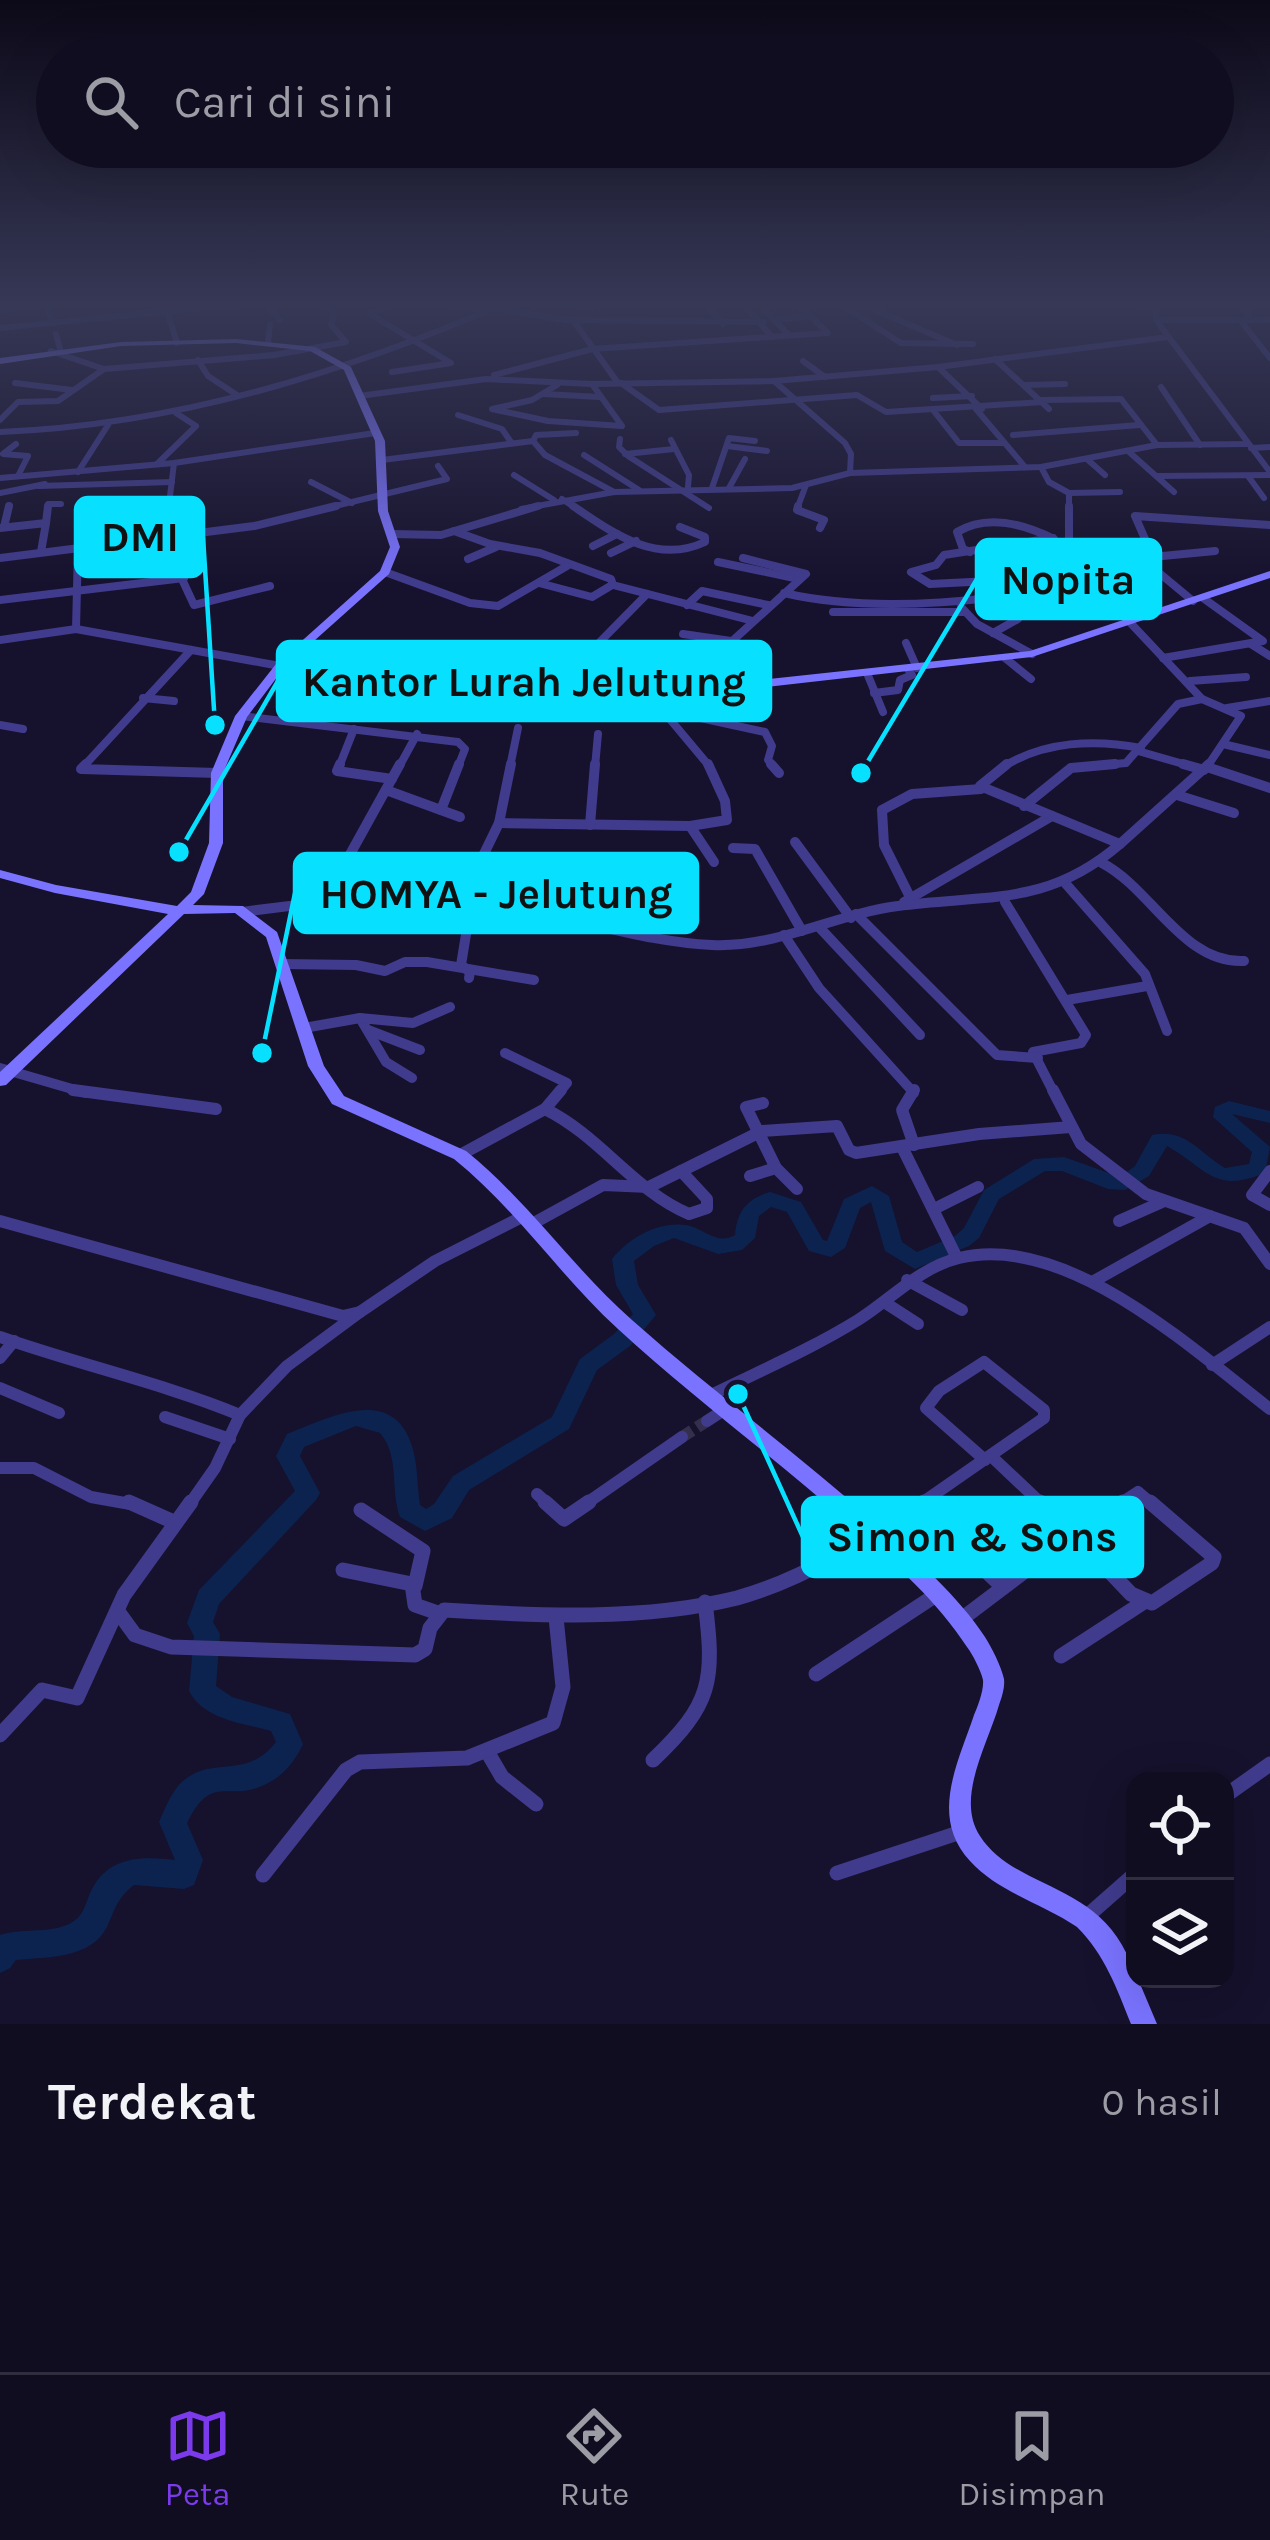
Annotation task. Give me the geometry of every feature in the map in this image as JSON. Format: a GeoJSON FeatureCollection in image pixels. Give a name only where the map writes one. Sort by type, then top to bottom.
{"type":"FeatureCollection","features":[{"type":"Feature","properties":{"kind":"street"},"geometry":{"type":"LineString","coordinates":[[0,420],[18,402],[61,398]]}},
{"type":"Feature","properties":{"kind":"street"},"geometry":{"type":"LineString","coordinates":[[0,432],[109,425],[225,398]]}},
{"type":"Feature","properties":{"kind":"street"},"geometry":{"type":"LineString","coordinates":[[2,1072],[179,909],[212,836],[217,773],[241,716],[280,666],[385,572],[395,555],[381,495],[382,460],[360,398]]}},
{"type":"Feature","properties":{"kind":"street"},"geometry":{"type":"LineString","coordinates":[[526,398],[491,409],[548,421],[622,426],[601,398]]}},
{"type":"Feature","properties":{"kind":"street"},"geometry":{"type":"LineString","coordinates":[[639,398],[652,409],[790,398]]}},
{"type":"Feature","properties":{"kind":"street"},"geometry":{"type":"LineString","coordinates":[[795,398],[847,446],[850,473]]}},
{"type":"Feature","properties":{"kind":"street"},"geometry":{"type":"LineString","coordinates":[[863,398],[886,412],[1120,399],[1157,445]]}},
{"type":"Feature","properties":{"kind":"street"},"geometry":{"type":"LineString","coordinates":[[973,398],[1025,467]]}},
{"type":"Feature","properties":{"kind":"street"},"geometry":{"type":"LineString","coordinates":[[1038,398],[1044,404]]}},
{"type":"Feature","properties":{"kind":"street"},"geometry":{"type":"LineString","coordinates":[[1170,398],[1200,445]]}},
{"type":"Feature","properties":{"kind":"street"},"geometry":{"type":"LineString","coordinates":[[1214,398],[1270,474]]}},
{"type":"Feature","properties":{"kind":"street"},"geometry":{"type":"LineString","coordinates":[[705,406],[712,418]]}},
{"type":"Feature","properties":{"kind":"street"},"geometry":{"type":"LineString","coordinates":[[932,410],[959,443],[1003,443]]}},
{"type":"Feature","properties":{"kind":"street"},"geometry":{"type":"LineString","coordinates":[[157,464],[196,426],[176,413]]}},
{"type":"Feature","properties":{"kind":"street"},"geometry":{"type":"LineString","coordinates":[[458,416],[502,429],[511,442]]}},
{"type":"Feature","properties":{"kind":"street"},"geometry":{"type":"LineString","coordinates":[[78,472],[109,425]]}},
{"type":"Feature","properties":{"kind":"street"},"geometry":{"type":"LineString","coordinates":[[1013,435],[1139,425]]}},
{"type":"Feature","properties":{"kind":"street"},"geometry":{"type":"LineString","coordinates":[[0,478],[174,463],[375,433]]}},
{"type":"Feature","properties":{"kind":"street"},"geometry":{"type":"LineString","coordinates":[[382,460],[576,433]]}},
{"type":"Feature","properties":{"kind":"street"},"geometry":{"type":"LineString","coordinates":[[712,488],[729,438],[755,441]]}},
{"type":"Feature","properties":{"kind":"street"},"geometry":{"type":"LineString","coordinates":[[620,439],[625,454],[709,508]]}},
{"type":"Feature","properties":{"kind":"street"},"geometry":{"type":"LineString","coordinates":[[533,441],[545,455],[614,492]]}},
{"type":"Feature","properties":{"kind":"street"},"geometry":{"type":"LineString","coordinates":[[625,454],[673,444],[689,475],[688,488]]}},
{"type":"Feature","properties":{"kind":"street"},"geometry":{"type":"LineString","coordinates":[[16,445],[3,454],[28,456],[18,476]]}},
{"type":"Feature","properties":{"kind":"street"},"geometry":{"type":"LineString","coordinates":[[970,469],[976,445]]}},
{"type":"Feature","properties":{"kind":"street"},"geometry":{"type":"LineString","coordinates":[[392,534],[434,536],[558,500],[614,492],[806,485],[850,473],[1088,465],[1157,445],[1270,447]]}},
{"type":"Feature","properties":{"kind":"street"},"geometry":{"type":"LineString","coordinates":[[727,446],[766,451]]}},
{"type":"Feature","properties":{"kind":"street"},"geometry":{"type":"LineString","coordinates":[[1128,451],[1174,492]]}},
{"type":"Feature","properties":{"kind":"street"},"geometry":{"type":"LineString","coordinates":[[584,455],[639,490]]}},
{"type":"Feature","properties":{"kind":"street"},"geometry":{"type":"LineString","coordinates":[[729,488],[745,459]]}},
{"type":"Feature","properties":{"kind":"street"},"geometry":{"type":"LineString","coordinates":[[170,496],[174,463]]}},
{"type":"Feature","properties":{"kind":"street"},"geometry":{"type":"LineString","coordinates":[[1088,465],[1105,475]]}},
{"type":"Feature","properties":{"kind":"street"},"geometry":{"type":"LineString","coordinates":[[0,558],[254,526],[446,480],[437,466]]}},
{"type":"Feature","properties":{"kind":"street"},"geometry":{"type":"LineString","coordinates":[[1041,467],[1048,482],[1069,493],[1120,492]]}},
{"type":"Feature","properties":{"kind":"street"},"geometry":{"type":"LineString","coordinates":[[39,486],[63,473]]}},
{"type":"Feature","properties":{"kind":"street"},"geometry":{"type":"LineString","coordinates":[[1157,476],[1270,474]]}},
{"type":"Feature","properties":{"kind":"street"},"geometry":{"type":"LineString","coordinates":[[514,476],[635,541],[674,553],[691,551],[705,542],[705,537],[680,526]]}},
{"type":"Feature","properties":{"kind":"street"},"geometry":{"type":"LineString","coordinates":[[1248,476],[1264,498]]}},
{"type":"Feature","properties":{"kind":"street"},"geometry":{"type":"LineString","coordinates":[[0,493],[39,486],[172,482]]}},
{"type":"Feature","properties":{"kind":"street"},"geometry":{"type":"LineString","coordinates":[[310,482],[352,503]]}},
{"type":"Feature","properties":{"kind":"street"},"geometry":{"type":"LineString","coordinates":[[806,485],[797,509],[824,520],[820,528]]}},
{"type":"Feature","properties":{"kind":"street"},"geometry":{"type":"LineString","coordinates":[[1069,493],[1069,541],[1129,624],[1190,681],[1202,699]]}},
{"type":"Feature","properties":{"kind":"street"},"geometry":{"type":"LineString","coordinates":[[41,553],[48,504],[61,504]]}},
{"type":"Feature","properties":{"kind":"street"},"geometry":{"type":"LineString","coordinates":[[9,506],[2,528],[46,523]]}},
{"type":"Feature","properties":{"kind":"street"},"geometry":{"type":"LineString","coordinates":[[180,506],[196,533]]}},
{"type":"Feature","properties":{"kind":"street"},"geometry":{"type":"LineString","coordinates":[[1224,520],[1228,507]]}},
{"type":"Feature","properties":{"kind":"street"},"geometry":{"type":"LineString","coordinates":[[1163,658],[1263,641],[1149,560],[1135,516],[1270,525]]}},
{"type":"Feature","properties":{"kind":"street"},"geometry":{"type":"LineString","coordinates":[[92,546],[97,520]]}},
{"type":"Feature","properties":{"kind":"street"},"geometry":{"type":"LineString","coordinates":[[970,552],[963,549],[957,532],[974,522],[1038,530],[1069,541]]}},
{"type":"Feature","properties":{"kind":"street"},"geometry":{"type":"LineString","coordinates":[[454,531],[540,554],[611,579],[612,585]]}},
{"type":"Feature","properties":{"kind":"street"},"geometry":{"type":"LineString","coordinates":[[593,546],[617,534]]}},
{"type":"Feature","properties":{"kind":"street"},"geometry":{"type":"LineString","coordinates":[[993,633],[1018,619],[989,580],[930,584],[910,572],[936,565],[944,555],[1053,538]]}},
{"type":"Feature","properties":{"kind":"street"},"geometry":{"type":"LineString","coordinates":[[611,553],[635,541]]}},
{"type":"Feature","properties":{"kind":"street"},"geometry":{"type":"LineString","coordinates":[[468,559],[499,546]]}},
{"type":"Feature","properties":{"kind":"street"},"geometry":{"type":"LineString","coordinates":[[76,629],[78,548]]}},
{"type":"Feature","properties":{"kind":"street"},"geometry":{"type":"LineString","coordinates":[[784,593],[818,602],[1002,600],[1096,579],[1149,560],[1215,551]]}},
{"type":"Feature","properties":{"kind":"street"},"geometry":{"type":"LineString","coordinates":[[696,686],[709,663],[805,572],[743,558]]}},
{"type":"Feature","properties":{"kind":"street"},"geometry":{"type":"LineString","coordinates":[[175,562],[194,605],[270,586]]}},
{"type":"Feature","properties":{"kind":"street"},"geometry":{"type":"LineString","coordinates":[[718,562],[799,579]]}},
{"type":"Feature","properties":{"kind":"street"},"geometry":{"type":"LineString","coordinates":[[385,572],[490,606],[506,604],[567,566]]}},
{"type":"Feature","properties":{"kind":"street"},"geometry":{"type":"LineString","coordinates":[[295,652],[696,686],[867,674],[1032,654],[1268,575]]}},
{"type":"Feature","properties":{"kind":"street"},"geometry":{"type":"LineString","coordinates":[[0,600],[184,578]]}},
{"type":"Feature","properties":{"kind":"street"},"geometry":{"type":"LineString","coordinates":[[959,582],[972,600]]}},
{"type":"Feature","properties":{"kind":"street"},"geometry":{"type":"LineString","coordinates":[[539,583],[592,597],[612,585],[753,621]]}},
{"type":"Feature","properties":{"kind":"street"},"geometry":{"type":"LineString","coordinates":[[687,605],[701,591],[768,604]]}},
{"type":"Feature","properties":{"kind":"street"},"geometry":{"type":"LineString","coordinates":[[464,699],[478,681],[566,696],[588,654],[647,594]]}},
{"type":"Feature","properties":{"kind":"street"},"geometry":{"type":"LineString","coordinates":[[901,600],[904,612]]}},
{"type":"Feature","properties":{"kind":"street"},"geometry":{"type":"LineString","coordinates":[[957,600],[964,612],[993,633],[1032,654]]}},
{"type":"Feature","properties":{"kind":"street"},"geometry":{"type":"LineString","coordinates":[[833,612],[964,612]]}},
{"type":"Feature","properties":{"kind":"street"},"geometry":{"type":"LineString","coordinates":[[0,640],[76,629],[280,666]]}},
{"type":"Feature","properties":{"kind":"street"},"geometry":{"type":"LineString","coordinates":[[683,634],[731,641]]}},
{"type":"Feature","properties":{"kind":"street"},"geometry":{"type":"LineString","coordinates":[[874,693],[898,691],[900,680],[912,675],[906,643]]}},
{"type":"Feature","properties":{"kind":"street"},"geometry":{"type":"LineString","coordinates":[[1251,644],[1270,656]]}},
{"type":"Feature","properties":{"kind":"street"},"geometry":{"type":"LineString","coordinates":[[191,650],[80,769],[217,773]]}},
{"type":"Feature","properties":{"kind":"street"},"geometry":{"type":"LineString","coordinates":[[1005,658],[1031,679]]}},
{"type":"Feature","properties":{"kind":"street"},"geometry":{"type":"LineString","coordinates":[[867,674],[883,712]]}},
{"type":"Feature","properties":{"kind":"street"},"geometry":{"type":"LineString","coordinates":[[1190,681],[1246,677]]}},
{"type":"Feature","properties":{"kind":"street"},"geometry":{"type":"LineString","coordinates":[[500,823],[690,826],[727,820],[720,787],[669,712],[638,681]]}},
{"type":"Feature","properties":{"kind":"street"},"geometry":{"type":"LineString","coordinates":[[143,698],[174,701]]}},
{"type":"Feature","properties":{"kind":"street"},"geometry":{"type":"LineString","coordinates":[[0,874],[55,889],[179,909],[243,912],[322,905],[466,903],[715,945],[820,928],[897,908],[1005,902],[1066,884],[1102,863],[1205,769],[1241,716],[1202,699],[1178,704],[1121,765],[1094,763],[1071,768],[1024,806]]}},
{"type":"Feature","properties":{"kind":"street"},"geometry":{"type":"LineString","coordinates":[[1227,708],[1270,700]]}},
{"type":"Feature","properties":{"kind":"street"},"geometry":{"type":"LineString","coordinates":[[669,712],[765,732],[772,746],[768,760],[779,773]]}},
{"type":"Feature","properties":{"kind":"street"},"geometry":{"type":"LineString","coordinates":[[241,716],[417,734],[465,746],[441,810]]}},
{"type":"Feature","properties":{"kind":"street"},"geometry":{"type":"LineString","coordinates":[[0,725],[23,729]]}},
{"type":"Feature","properties":{"kind":"street"},"geometry":{"type":"LineString","coordinates":[[460,965],[466,903],[500,823],[518,728]]}},
{"type":"Feature","properties":{"kind":"street"},"geometry":{"type":"LineString","coordinates":[[354,729],[337,771],[392,778]]}},
{"type":"Feature","properties":{"kind":"street"},"geometry":{"type":"LineString","coordinates":[[322,905],[417,734]]}},
{"type":"Feature","properties":{"kind":"street"},"geometry":{"type":"LineString","coordinates":[[590,825],[598,734]]}},
{"type":"Feature","properties":{"kind":"street"},"geometry":{"type":"LineString","coordinates":[[1223,744],[1270,755]]}},
{"type":"Feature","properties":{"kind":"street"},"geometry":{"type":"LineString","coordinates":[[981,789],[987,778],[1021,756],[1087,745],[1139,750],[1270,788]]}},
{"type":"Feature","properties":{"kind":"street"},"geometry":{"type":"LineString","coordinates":[[910,897],[879,835],[882,810],[912,794],[981,789],[1120,844]]}},
{"type":"Feature","properties":{"kind":"street"},"geometry":{"type":"LineString","coordinates":[[386,790],[460,817]]}},
{"type":"Feature","properties":{"kind":"street"},"geometry":{"type":"LineString","coordinates":[[1177,795],[1234,813]]}},
{"type":"Feature","properties":{"kind":"street"},"geometry":{"type":"LineString","coordinates":[[897,908],[1052,816]]}},
{"type":"Feature","properties":{"kind":"street"},"geometry":{"type":"LineString","coordinates":[[690,826],[714,862]]}},
{"type":"Feature","properties":{"kind":"street"},"geometry":{"type":"LineString","coordinates":[[795,842],[854,916],[997,1055],[1038,1058]]}},
{"type":"Feature","properties":{"kind":"street"},"geometry":{"type":"LineString","coordinates":[[733,848],[754,849],[802,931]]}},
{"type":"Feature","properties":{"kind":"street"},"geometry":{"type":"LineString","coordinates":[[1102,863],[1132,878],[1204,955],[1223,965],[1244,961]]}},
{"type":"Feature","properties":{"kind":"street"},"geometry":{"type":"LineString","coordinates":[[1066,884],[1145,974],[1167,1031]]}},
{"type":"Feature","properties":{"kind":"street"},"geometry":{"type":"LineString","coordinates":[[1005,902],[1067,1000],[1085,1039],[1033,1052],[1081,1144],[1162,1202],[1192,1214],[1213,1214],[1244,1228],[1270,1264]]}},
{"type":"Feature","properties":{"kind":"street"},"geometry":{"type":"LineString","coordinates":[[243,912],[272,935],[316,1066],[338,1100],[460,1155],[620,1320],[715,1408],[873,1534],[959,1621],[992,1666],[994,1681],[959,1810],[964,1832],[994,1865],[1085,1918],[1113,1954],[1144,2024]]}},
{"type":"Feature","properties":{"kind":"street"},"geometry":{"type":"LineString","coordinates":[[820,928],[920,1035]]}},
{"type":"Feature","properties":{"kind":"street"},"geometry":{"type":"LineString","coordinates":[[784,935],[819,988],[915,1091],[902,1110],[908,1146],[953,1250]]}},
{"type":"Feature","properties":{"kind":"street"},"geometry":{"type":"LineString","coordinates":[[283,964],[356,965],[385,971],[410,962],[460,965],[534,980]]}},
{"type":"Feature","properties":{"kind":"street"},"geometry":{"type":"LineString","coordinates":[[460,965],[470,972],[469,978]]}},
{"type":"Feature","properties":{"kind":"street"},"geometry":{"type":"LineString","coordinates":[[1067,1000],[1147,986]]}},
{"type":"Feature","properties":{"kind":"street"},"geometry":{"type":"LineString","coordinates":[[360,1018],[379,1027],[413,1023],[450,1007]]}},
{"type":"Feature","properties":{"kind":"street"},"geometry":{"type":"LineString","coordinates":[[304,1028],[360,1018],[421,1050]]}},
{"type":"Feature","properties":{"kind":"street"},"geometry":{"type":"LineString","coordinates":[[379,1027],[386,1062],[412,1078]]}},
{"type":"Feature","properties":{"kind":"street"},"geometry":{"type":"LineString","coordinates":[[460,1155],[545,1109],[567,1083],[505,1053]]}},
{"type":"Feature","properties":{"kind":"street"},"geometry":{"type":"LineString","coordinates":[[2,1072],[154,1107],[217,1109]]}},
{"type":"Feature","properties":{"kind":"street"},"geometry":{"type":"LineString","coordinates":[[763,1103],[746,1106],[776,1168],[797,1189]]}},
{"type":"Feature","properties":{"kind":"street"},"geometry":{"type":"LineString","coordinates":[[545,1109],[591,1138],[664,1203],[685,1214],[709,1207],[681,1171]]}},
{"type":"Feature","properties":{"kind":"street"},"geometry":{"type":"LineString","coordinates":[[0,1735],[42,1690],[77,1698],[124,1595],[230,1439],[240,1415],[287,1366],[435,1261],[604,1185],[649,1187],[761,1131],[833,1125],[843,1130],[852,1152],[1071,1127]]}},
{"type":"Feature","properties":{"kind":"street"},"geometry":{"type":"LineString","coordinates":[[750,1175],[776,1168]]}},
{"type":"Feature","properties":{"kind":"street"},"geometry":{"type":"LineString","coordinates":[[1270,1171],[1252,1195],[1270,1205]]}},
{"type":"Feature","properties":{"kind":"street"},"geometry":{"type":"LineString","coordinates":[[934,1209],[978,1187]]}},
{"type":"Feature","properties":{"kind":"street"},"geometry":{"type":"LineString","coordinates":[[1119,1221],[1162,1202]]}},
{"type":"Feature","properties":{"kind":"street"},"geometry":{"type":"LineString","coordinates":[[1094,1281],[1213,1214]]}},
{"type":"Feature","properties":{"kind":"street"},"geometry":{"type":"LineString","coordinates":[[0,1221],[343,1316],[360,1312]]}},
{"type":"Feature","properties":{"kind":"street"},"geometry":{"type":"LineString","coordinates":[[715,1408],[884,1301],[953,1250],[1040,1263],[1094,1281],[1270,1409]]}},
{"type":"Feature","properties":{"kind":"street"},"geometry":{"type":"LineString","coordinates":[[908,1280],[962,1310]]}},
{"type":"Feature","properties":{"kind":"street"},"geometry":{"type":"LineString","coordinates":[[884,1301],[918,1324]]}},
{"type":"Feature","properties":{"kind":"street"},"geometry":{"type":"LineString","coordinates":[[1212,1365],[1270,1327]]}},
{"type":"Feature","properties":{"kind":"street"},"geometry":{"type":"LineString","coordinates":[[0,1358],[7,1339],[110,1375],[182,1391],[240,1415]]}},
{"type":"Feature","properties":{"kind":"street"},"geometry":{"type":"LineString","coordinates":[[361,1510],[375,1525],[399,1532],[422,1551],[415,1605],[438,1613],[619,1615],[741,1597],[825,1561],[873,1534],[988,1458],[1045,1414],[1000,1370],[984,1362],[939,1391],[926,1408],[988,1458],[1074,1534],[1144,1602]]}},
{"type":"Feature","properties":{"kind":"street"},"geometry":{"type":"LineString","coordinates":[[0,1388],[59,1412]]}},
{"type":"Feature","properties":{"kind":"street"},"geometry":{"type":"LineString","coordinates":[[166,1417],[230,1439]]}},
{"type":"Feature","properties":{"kind":"street"},"geometry":{"type":"LineString","coordinates":[[537,1494],[564,1519],[682,1437]]}},
{"type":"Feature","properties":{"kind":"street"},"geometry":{"type":"LineString","coordinates":[[0,1468],[34,1468],[92,1497],[127,1501],[174,1522]]}},
{"type":"Feature","properties":{"kind":"street"},"geometry":{"type":"LineString","coordinates":[[959,1621],[1138,1492],[1211,1551],[1213,1562],[1159,1601],[1144,1602],[1061,1656]]}},
{"type":"Feature","properties":{"kind":"street"},"geometry":{"type":"LineString","coordinates":[[916,1504],[1003,1587]]}},
{"type":"Feature","properties":{"kind":"street"},"geometry":{"type":"LineString","coordinates":[[343,1570],[415,1586]]}},
{"type":"Feature","properties":{"kind":"street"},"geometry":{"type":"LineString","coordinates":[[816,1674],[936,1595]]}},
{"type":"Feature","properties":{"kind":"street"},"geometry":{"type":"LineString","coordinates":[[653,1760],[709,1699],[711,1648],[705,1602]]}},
{"type":"Feature","properties":{"kind":"street"},"geometry":{"type":"LineString","coordinates":[[119,1613],[143,1639],[192,1648],[415,1655],[425,1649],[438,1613]]}},
{"type":"Feature","properties":{"kind":"street"},"geometry":{"type":"LineString","coordinates":[[263,1875],[346,1771],[374,1759],[444,1760],[488,1754],[554,1723],[560,1714],[556,1617]]}},
{"type":"Feature","properties":{"kind":"street"},"geometry":{"type":"LineString","coordinates":[[488,1754],[502,1777],[536,1804]]}},
{"type":"Feature","properties":{"kind":"street"},"geometry":{"type":"LineString","coordinates":[[1234,1790],[1270,1765]]}},
{"type":"Feature","properties":{"kind":"street"},"geometry":{"type":"LineString","coordinates":[[837,1874],[964,1832]]}},
{"type":"Feature","properties":{"kind":"street"},"geometry":{"type":"LineString","coordinates":[[1085,1918],[1128,1880]]}},
{"type":"Feature","properties":{"kind":"waterway"},"geometry":{"type":"LineString","coordinates":[[0,1958],[7,1947],[81,1934],[93,1923],[106,1892],[124,1875],[142,1870],[184,1875],[189,1860],[173,1822],[185,1799],[213,1780],[260,1774],[290,1744],[281,1723],[229,1708],[202,1691],[207,1634],[200,1623],[208,1598],[308,1493],[288,1456],[295,1441],[355,1417],[388,1427],[402,1448],[409,1510],[425,1521],[443,1511],[461,1483],[561,1423],[588,1365],[622,1340],[645,1315],[627,1285],[623,1259],[654,1237],[674,1231],[718,1247],[735,1245],[745,1238],[753,1209],[770,1199],[794,1207],[816,1246],[831,1250],[838,1243],[851,1204],[872,1193],[882,1201],[892,1246],[915,1261],[962,1241],[972,1233],[991,1195],[1041,1164],[1064,1164],[1115,1184],[1125,1183],[1142,1171],[1159,1140],[1170,1139],[1219,1173],[1230,1176],[1258,1168],[1262,1150],[1222,1111],[1229,1107],[1270,1117]]}},
{"type":"Feature","properties":{"kind":"tunnel"},"geometry":{"type":"LineString","coordinates":[[682,1437],[707,1421]]}},
{"type":"Feature","properties":{"kind":"place","name":"DMI"},"geometry":{"type":"Point","coordinates":[215,725]}},
{"type":"Feature","properties":{"kind":"place","name":"Nopita"},"geometry":{"type":"Point","coordinates":[861,773]}},
{"type":"Feature","properties":{"kind":"place","name":"Kantor Lurah Jelutung"},"geometry":{"type":"Point","coordinates":[179,852]}},
{"type":"Feature","properties":{"kind":"place","name":"HOMYA - Jelutung"},"geometry":{"type":"Point","coordinates":[262,1053]}},
{"type":"Feature","properties":{"kind":"place","name":"Simon & Sons"},"geometry":{"type":"Point","coordinates":[738,1394]}}]}
